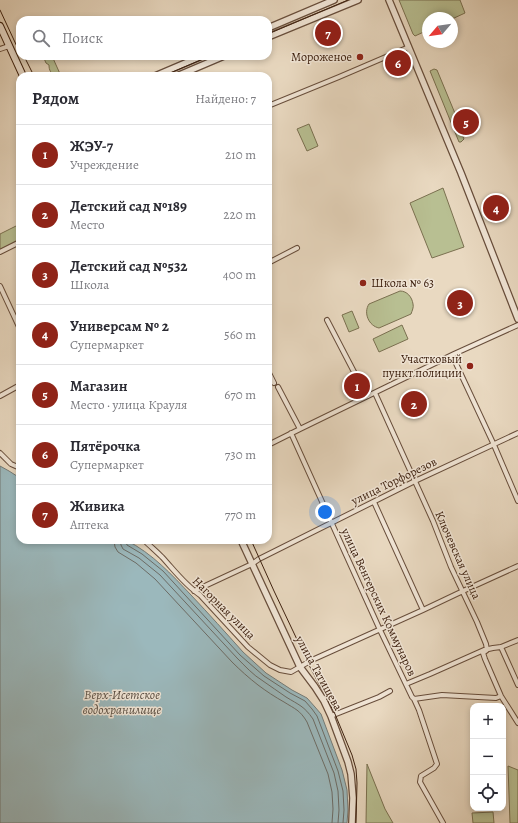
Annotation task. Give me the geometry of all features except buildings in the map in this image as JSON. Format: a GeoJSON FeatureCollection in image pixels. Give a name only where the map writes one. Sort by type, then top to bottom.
{"type":"FeatureCollection","features":[{"type":"Feature","properties":{"kind":"main road"},"geometry":{"type":"LineString","coordinates":[[0,26],[21,72]]}},
{"type":"Feature","properties":{"kind":"street"},"geometry":{"type":"LineString","coordinates":[[272,26],[334,0]]}},
{"type":"Feature","properties":{"kind":"street"},"geometry":{"type":"LineString","coordinates":[[272,35],[358,0]]}},
{"type":"Feature","properties":{"kind":"street"},"geometry":{"type":"LineString","coordinates":[[389,0],[461,173],[518,318]]}},
{"type":"Feature","properties":{"kind":"street"},"geometry":{"type":"LineString","coordinates":[[0,49],[9,46]]}},
{"type":"Feature","properties":{"kind":"street"},"geometry":{"type":"LineString","coordinates":[[272,104],[409,48]]}},
{"type":"Feature","properties":{"kind":"street"},"geometry":{"type":"LineString","coordinates":[[164,72],[193,60]]}},
{"type":"Feature","properties":{"kind":"street"},"geometry":{"type":"LineString","coordinates":[[186,72],[215,60]]}},
{"type":"Feature","properties":{"kind":"street"},"geometry":{"type":"LineString","coordinates":[[0,252],[16,244]]}},
{"type":"Feature","properties":{"kind":"street"},"geometry":{"type":"LineString","coordinates":[[272,261],[297,248]]}},
{"type":"Feature","properties":{"kind":"street"},"geometry":{"type":"LineString","coordinates":[[0,286],[16,320]]}},
{"type":"Feature","properties":{"kind":"street"},"geometry":{"type":"LineString","coordinates":[[328,320],[365,393],[368,396]]}},
{"type":"Feature","properties":{"kind":"street"},"geometry":{"type":"LineString","coordinates":[[272,443],[452,355],[518,325]]}},
{"type":"Feature","properties":{"kind":"street"},"geometry":{"type":"LineString","coordinates":[[452,355],[518,501]]}},
{"type":"Feature","properties":{"kind":"street"},"geometry":{"type":"LineString","coordinates":[[272,379],[274,383]]}},
{"type":"Feature","properties":{"kind":"street"},"geometry":{"type":"LineString","coordinates":[[0,396],[16,387]]}},
{"type":"Feature","properties":{"kind":"street"},"geometry":{"type":"LineString","coordinates":[[278,387],[300,429]]}},
{"type":"Feature","properties":{"kind":"street","name":"Ключевская улица"},"geometry":{"type":"LineString","coordinates":[[375,393],[433,521],[451,567],[486,644],[487,650],[483,653],[501,696],[518,723]]}},
{"type":"Feature","properties":{"kind":"street","name":"улица Венгерских Коммунаров"},"geometry":{"type":"LineString","coordinates":[[291,433],[380,630],[414,699]]}},
{"type":"Feature","properties":{"kind":"street","name":"улица Торфорезов"},"geometry":{"type":"LineString","coordinates":[[194,591],[252,564],[259,559],[415,481],[518,434]]}},
{"type":"Feature","properties":{"kind":"street"},"geometry":{"type":"LineString","coordinates":[[0,453],[11,464],[16,466]]}},
{"type":"Feature","properties":{"kind":"street"},"geometry":{"type":"LineString","coordinates":[[374,502],[423,610]]}},
{"type":"Feature","properties":{"kind":"street","name":"Нагорная улица"},"geometry":{"type":"LineString","coordinates":[[148,544],[194,591],[200,595],[248,647],[270,665],[280,670],[291,672],[312,660],[518,566]]}},
{"type":"Feature","properties":{"kind":"street","name":"улица Татищева"},"geometry":{"type":"LineString","coordinates":[[243,544],[300,667],[324,701],[331,716],[351,774],[353,798],[352,823]]}},
{"type":"Feature","properties":{"kind":"street"},"geometry":{"type":"LineString","coordinates":[[406,684],[487,650],[501,647],[518,640]]}},
{"type":"Feature","properties":{"kind":"street"},"geometry":{"type":"LineString","coordinates":[[501,647],[518,685]]}},
{"type":"Feature","properties":{"kind":"street"},"geometry":{"type":"LineString","coordinates":[[331,716],[379,697],[390,691]]}},
{"type":"Feature","properties":{"kind":"street"},"geometry":{"type":"LineString","coordinates":[[443,823],[420,782],[421,776],[434,768],[437,764],[414,699],[442,695],[496,698],[501,696]]}},
{"type":"Feature","properties":{"kind":"green space"},"geometry":{"type":"Polygon","coordinates":[[[399,0],[460,0],[465,13],[458,16],[458,12],[422,12],[422,33],[415,36],[399,0]]]}},
{"type":"Feature","properties":{"kind":"green space"},"geometry":{"type":"Polygon","coordinates":[[[45,60],[54,60],[59,72],[51,72],[49,65],[45,60]]]}},
{"type":"Feature","properties":{"kind":"green space"},"geometry":{"type":"Polygon","coordinates":[[[434,69],[437,70],[459,123],[459,128],[464,139],[461,142],[459,142],[430,71],[434,69]]]}},
{"type":"Feature","properties":{"kind":"green space"},"geometry":{"type":"Polygon","coordinates":[[[309,124],[318,146],[307,151],[297,129],[309,124]]]}},
{"type":"Feature","properties":{"kind":"green space"},"geometry":{"type":"Polygon","coordinates":[[[443,188],[464,247],[432,258],[410,203],[443,188]]]}},
{"type":"Feature","properties":{"kind":"green space"},"geometry":{"type":"Polygon","coordinates":[[[16,226],[16,241],[0,249],[0,234],[16,226]]]}},
{"type":"Feature","properties":{"kind":"green space"},"geometry":{"type":"Polygon","coordinates":[[[400,291],[407,293],[412,299],[413,306],[411,314],[379,328],[372,325],[367,315],[367,308],[369,304],[400,291]]]}},
{"type":"Feature","properties":{"kind":"green space"},"geometry":{"type":"Polygon","coordinates":[[[352,311],[359,328],[349,332],[342,315],[352,311]]]}},
{"type":"Feature","properties":{"kind":"green space"},"geometry":{"type":"Polygon","coordinates":[[[402,325],[408,339],[379,352],[373,339],[402,325]]]}},
{"type":"Feature","properties":{"kind":"green space"},"geometry":{"type":"Polygon","coordinates":[[[367,764],[385,809],[393,823],[366,823],[367,764]]]}},
{"type":"Feature","properties":{"kind":"green space"},"geometry":{"type":"Polygon","coordinates":[[[508,766],[518,770],[518,823],[510,823],[508,766]]]}},
{"type":"Feature","properties":{"kind":"green space"},"geometry":{"type":"Polygon","coordinates":[[[493,812],[494,823],[473,823],[472,813],[493,812]]]}},
{"type":"Feature","properties":{"kind":"water","name":"Верх-Исетское водохранилище"},"geometry":{"type":"Polygon","coordinates":[[[0,466],[16,475],[16,544],[133,544],[153,558],[169,572],[243,652],[266,673],[307,698],[321,714],[342,770],[347,790],[348,810],[347,823],[0,823],[0,466]]]}},
{"type":"Feature","properties":{"kind":"tram line"},"geometry":{"type":"LineString","coordinates":[[272,32],[348,0]]}},
{"type":"Feature","properties":{"kind":"tram line"},"geometry":{"type":"LineString","coordinates":[[0,10],[16,44]]}},
{"type":"Feature","properties":{"kind":"tram line"},"geometry":{"type":"LineString","coordinates":[[26,60],[32,72]]}},
{"type":"Feature","properties":{"kind":"tram line"},"geometry":{"type":"LineString","coordinates":[[172,72],[201,60]]}},
{"type":"Feature","properties":{"kind":"tram line"},"geometry":{"type":"LineString","coordinates":[[253,544],[311,669],[335,714],[352,755],[356,769],[357,783],[356,823]]}},
{"type":"Feature","properties":{"kind":"place","name":"Живика"},"geometry":{"type":"Point","coordinates":[328,33]}},
{"type":"Feature","properties":{"kind":"place","name":"Мороженое"},"geometry":{"type":"Point","coordinates":[360,57]}},
{"type":"Feature","properties":{"kind":"place","name":"Пятёрочка"},"geometry":{"type":"Point","coordinates":[398,63]}},
{"type":"Feature","properties":{"kind":"place","name":"Магазин"},"geometry":{"type":"Point","coordinates":[466,122]}},
{"type":"Feature","properties":{"kind":"place","name":"Универсам № 2"},"geometry":{"type":"Point","coordinates":[496,208]}},
{"type":"Feature","properties":{"kind":"place","name":"Школа № 63"},"geometry":{"type":"Point","coordinates":[363,283]}},
{"type":"Feature","properties":{"kind":"place","name":"Детский сад №532"},"geometry":{"type":"Point","coordinates":[460,303]}},
{"type":"Feature","properties":{"kind":"place","name":"Участковый пункт полиции"},"geometry":{"type":"Point","coordinates":[470,366]}},
{"type":"Feature","properties":{"kind":"place","name":"ЖЭУ-7"},"geometry":{"type":"Point","coordinates":[357,386]}},
{"type":"Feature","properties":{"kind":"place","name":"Детский сад №189"},"geometry":{"type":"Point","coordinates":[414,404]}}]}
